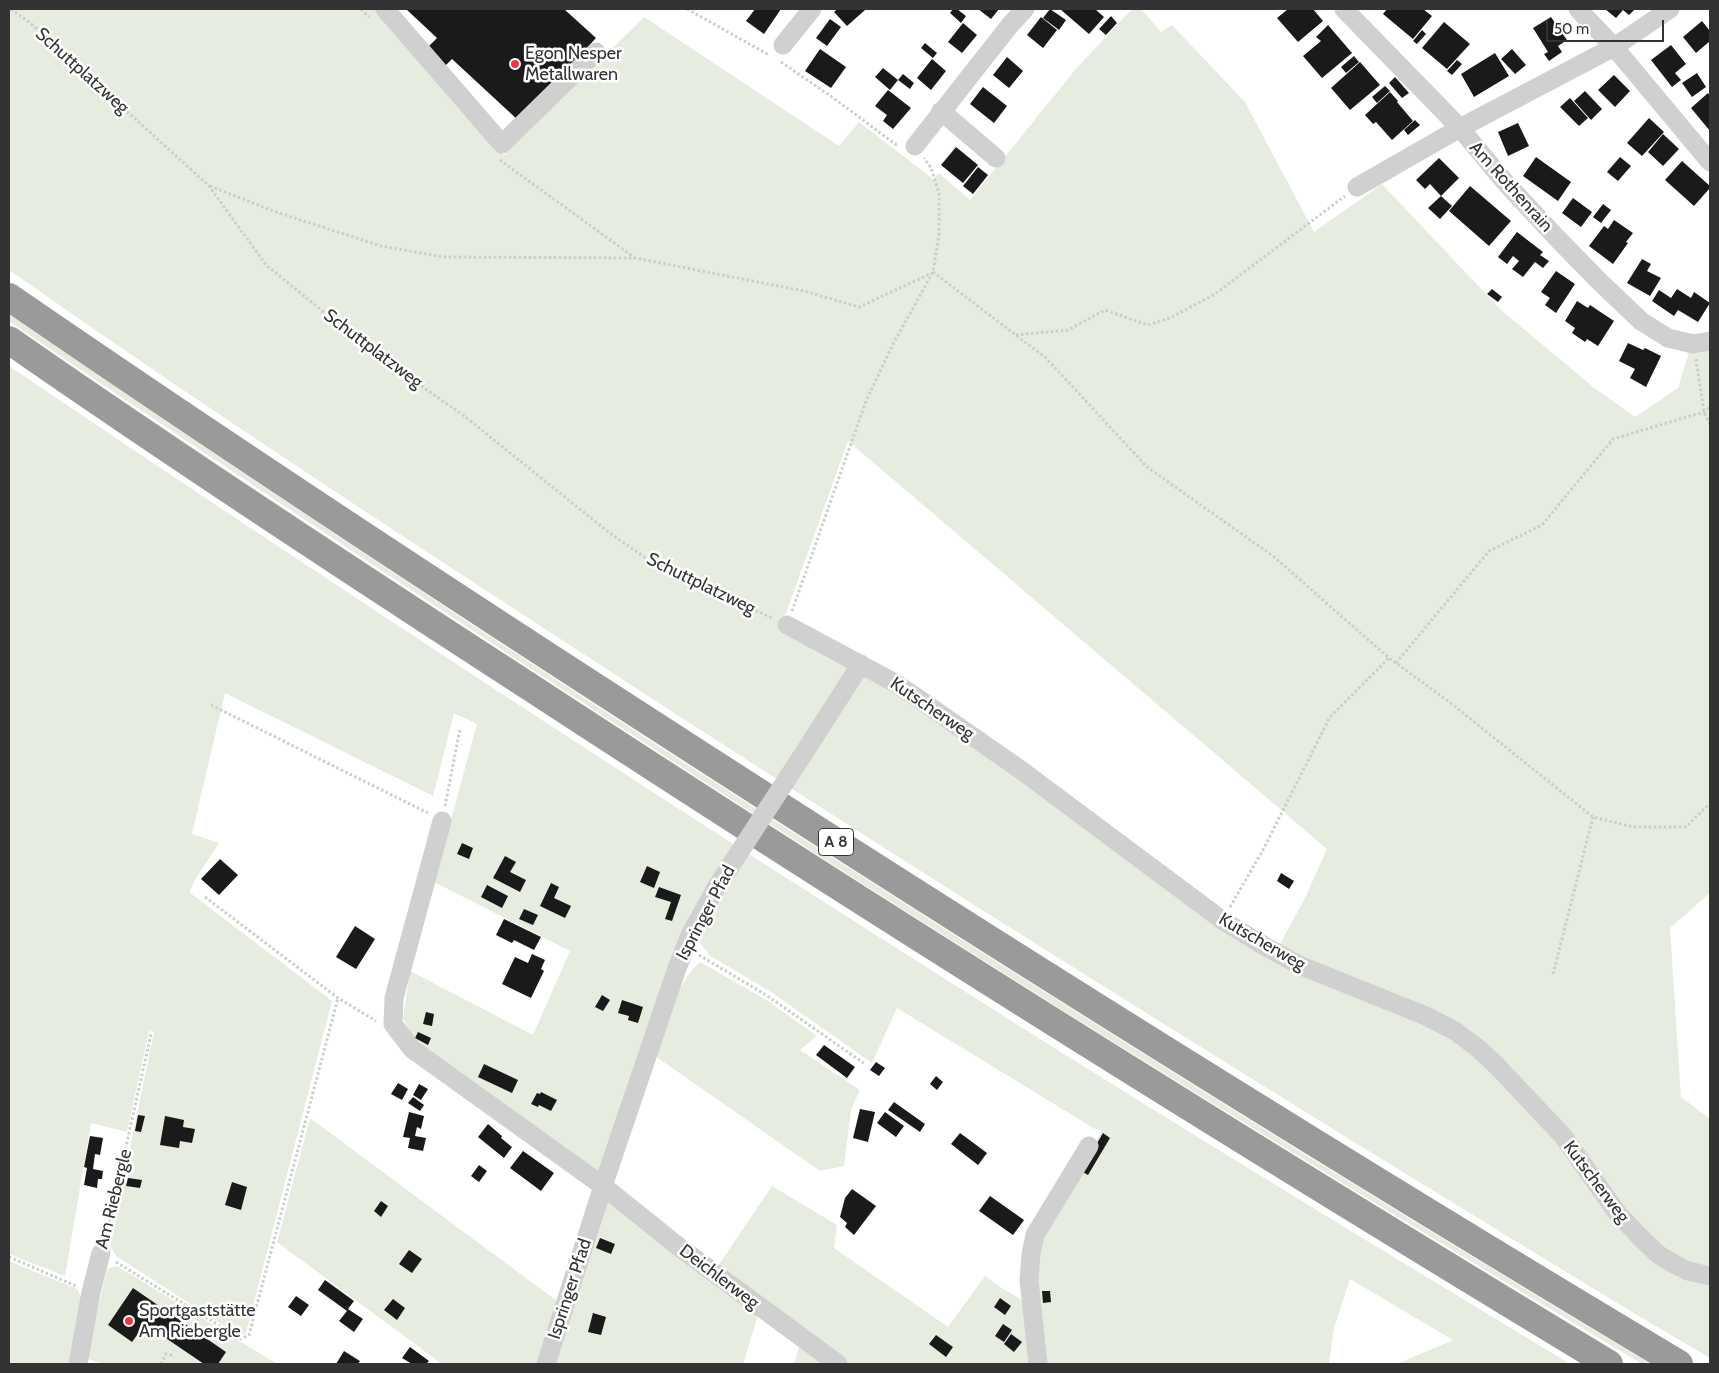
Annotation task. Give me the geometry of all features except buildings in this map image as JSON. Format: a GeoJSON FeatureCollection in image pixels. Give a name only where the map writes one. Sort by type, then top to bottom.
{"type":"FeatureCollection","features":[{"type":"Feature","properties":{"kind":"highway","name":"A 8"},"geometry":{"type":"LineString","coordinates":[[9,296],[327,511],[750,787],[1009,952],[1330,1152],[1679,1364]]}},
{"type":"Feature","properties":{"kind":"highway","name":"A 8"},"geometry":{"type":"LineString","coordinates":[[9,340],[207,475],[400,602],[940,951],[1408,1243],[1609,1364]]}},
{"type":"Feature","properties":{"kind":"street"},"geometry":{"type":"LineString","coordinates":[[385,9],[502,144],[596,52]]}},
{"type":"Feature","properties":{"kind":"street"},"geometry":{"type":"LineString","coordinates":[[783,45],[812,9]]}},
{"type":"Feature","properties":{"kind":"street"},"geometry":{"type":"LineString","coordinates":[[915,146],[1010,25],[1025,9]]}},
{"type":"Feature","properties":{"kind":"street","name":"Am Rothenrain"},"geometry":{"type":"LineString","coordinates":[[1344,9],[1460,128],[1504,181],[1599,281],[1642,321],[1668,338],[1702,343]]}},
{"type":"Feature","properties":{"kind":"street"},"geometry":{"type":"LineString","coordinates":[[1578,9],[1614,47],[1710,162]]}},
{"type":"Feature","properties":{"kind":"street"},"geometry":{"type":"LineString","coordinates":[[1357,187],[1460,128],[1614,47],[1670,9]]}},
{"type":"Feature","properties":{"kind":"street"},"geometry":{"type":"LineString","coordinates":[[941,111],[996,158]]}},
{"type":"Feature","properties":{"kind":"street","name":"Kutscherweg"},"geometry":{"type":"LineString","coordinates":[[787,625],[897,684],[1021,770],[1222,920],[1261,944],[1299,965],[1426,1016],[1455,1031],[1479,1049],[1497,1066],[1562,1136],[1618,1214],[1644,1241],[1660,1255],[1676,1265],[1688,1271],[1710,1276]]}},
{"type":"Feature","properties":{"kind":"street","name":"Ispringer Pfad"},"geometry":{"type":"LineString","coordinates":[[546,1364],[603,1186],[690,935],[716,888],[861,664]]}},
{"type":"Feature","properties":{"kind":"street"},"geometry":{"type":"LineString","coordinates":[[442,821],[394,998],[393,1024],[412,1049],[603,1186]]}},
{"type":"Feature","properties":{"kind":"street"},"geometry":{"type":"LineString","coordinates":[[1038,1364],[1029,1280],[1031,1254],[1036,1234],[1089,1146]]}},
{"type":"Feature","properties":{"kind":"street","name":"Deichlerweg"},"geometry":{"type":"LineString","coordinates":[[603,1186],[686,1252],[838,1364]]}},
{"type":"Feature","properties":{"kind":"street","name":"Am Riebergle"},"geometry":{"type":"LineString","coordinates":[[78,1364],[91,1292],[101,1253]]}},
{"type":"Feature","properties":{"kind":"path","name":"Schuttplatzweg"},"geometry":{"type":"LineString","coordinates":[[11,9],[29,22],[209,186],[266,264],[375,354],[463,415],[608,531],[650,560],[787,625]]}},
{"type":"Feature","properties":{"kind":"path"},"geometry":{"type":"LineString","coordinates":[[687,9],[773,57],[832,96],[895,144],[915,146],[931,168],[939,193],[939,236],[933,272],[892,346],[866,401],[787,625]]}},
{"type":"Feature","properties":{"kind":"path"},"geometry":{"type":"LineString","coordinates":[[500,161],[635,258]]}},
{"type":"Feature","properties":{"kind":"path"},"geometry":{"type":"LineString","coordinates":[[209,186],[273,211],[380,246],[444,257],[635,258],[804,291],[859,307],[933,272]]}},
{"type":"Feature","properties":{"kind":"path"},"geometry":{"type":"LineString","coordinates":[[1016,335],[1068,330],[1106,310],[1148,325],[1170,318],[1215,294],[1357,187]]}},
{"type":"Feature","properties":{"kind":"path"},"geometry":{"type":"LineString","coordinates":[[933,272],[1046,358],[1147,467],[1273,556],[1389,658],[1448,701],[1593,817],[1633,827],[1686,827],[1710,803]]}},
{"type":"Feature","properties":{"kind":"path"},"geometry":{"type":"LineString","coordinates":[[1702,343],[1704,412],[1710,424]]}},
{"type":"Feature","properties":{"kind":"path"},"geometry":{"type":"LineString","coordinates":[[1396,663],[1489,551],[1542,525],[1613,439],[1704,412],[1710,406]]}},
{"type":"Feature","properties":{"kind":"path"},"geometry":{"type":"LineString","coordinates":[[1222,920],[1263,850],[1330,717],[1389,658]]}},
{"type":"Feature","properties":{"kind":"path"},"geometry":{"type":"LineString","coordinates":[[212,705],[442,821],[460,729]]}},
{"type":"Feature","properties":{"kind":"path"},"geometry":{"type":"LineString","coordinates":[[1553,974],[1593,817]]}},
{"type":"Feature","properties":{"kind":"path"},"geometry":{"type":"LineString","coordinates":[[205,896],[338,998],[378,1022],[393,1024]]}},
{"type":"Feature","properties":{"kind":"path"},"geometry":{"type":"LineString","coordinates":[[686,947],[766,995],[865,1064]]}},
{"type":"Feature","properties":{"kind":"path"},"geometry":{"type":"LineString","coordinates":[[101,1253],[241,1339],[249,1334],[338,998]]}},
{"type":"Feature","properties":{"kind":"path","name":"Am Riebergle"},"geometry":{"type":"LineString","coordinates":[[101,1253],[110,1227],[151,1034]]}},
{"type":"Feature","properties":{"kind":"path"},"geometry":{"type":"LineString","coordinates":[[9,1257],[91,1292]]}},
{"type":"Feature","properties":{"kind":"path"},"geometry":{"type":"LineString","coordinates":[[161,1364],[166,1354],[175,1356]]}},
{"type":"Feature","properties":{"kind":"shaded area"},"geometry":{"type":"Polygon","coordinates":[[[9,9],[375,9],[504,155],[644,17],[839,146],[859,122],[933,179],[939,173],[970,200],[1075,70],[1132,9],[1141,9],[1161,32],[1172,25],[1245,102],[1314,232],[1382,184],[1500,309],[1593,387],[1635,417],[1678,388],[1690,349],[1710,346],[1710,893],[1670,928],[1681,1097],[1710,1119],[1710,1358],[1638,1316],[1329,1126],[856,830],[337,492],[90,327],[9,270],[9,9]],[[848,441],[781,627],[879,680],[1273,957],[1305,898],[1327,849],[848,441]]]}},
{"type":"Feature","properties":{"kind":"shaded area"},"geometry":{"type":"Polygon","coordinates":[[[9,314],[350,544],[579,695],[810,843],[1287,1143],[1651,1364],[1642,1364],[1405,1221],[1053,1004],[819,856],[460,622],[137,408],[9,321],[9,314]]]}},
{"type":"Feature","properties":{"kind":"shaded area"},"geometry":{"type":"Polygon","coordinates":[[[9,366],[493,688],[860,925],[1202,1140],[1570,1364],[1397,1364],[1453,1340],[1350,1279],[1334,1328],[1329,1364],[844,1364],[716,1269],[772,1186],[837,1225],[834,1248],[948,1327],[985,1276],[1003,1289],[1038,1309],[1034,1274],[1041,1242],[1102,1130],[1095,1129],[897,1008],[872,1063],[771,992],[709,955],[698,939],[731,849],[603,1175],[422,1051],[403,1019],[410,971],[533,1035],[570,951],[434,882],[477,724],[454,713],[433,796],[225,693],[192,834],[219,843],[189,892],[332,1001],[246,1333],[240,1336],[116,1256],[110,1245],[154,1032],[149,1031],[127,1132],[91,1123],[65,1276],[9,1254],[9,366]]]}},
{"type":"Feature","properties":{"kind":"shaded area"},"geometry":{"type":"Polygon","coordinates":[[[700,962],[768,1001],[817,1036],[800,1050],[860,1090],[851,1110],[844,1166],[820,1171],[655,1056],[678,993],[692,970],[700,962]]]}},
{"type":"Feature","properties":{"kind":"shaded area"},"geometry":{"type":"Polygon","coordinates":[[[310,1118],[561,1304],[541,1364],[442,1364],[277,1242],[310,1118]]]}},
{"type":"Feature","properties":{"kind":"shaded area"},"geometry":{"type":"Polygon","coordinates":[[[607,1197],[759,1312],[743,1364],[553,1364],[607,1197]]]}},
{"type":"Feature","properties":{"kind":"shaded area"},"geometry":{"type":"Polygon","coordinates":[[[9,1261],[77,1289],[84,1304],[74,1364],[9,1364],[9,1261]]]}},
{"type":"Feature","properties":{"kind":"shaded area"},"geometry":{"type":"Polygon","coordinates":[[[117,1266],[277,1364],[103,1364],[86,1358],[107,1269],[117,1266]]]}},
{"type":"Feature","properties":{"kind":"shaded area"},"geometry":{"type":"Polygon","coordinates":[[[801,1341],[832,1364],[794,1364],[801,1341]]]}},
{"type":"Feature","properties":{"kind":"place","name":"Egon Nesper Metallwaren"},"geometry":{"type":"Point","coordinates":[515,64]}},
{"type":"Feature","properties":{"kind":"place","name":"Sportgaststätte Am Riebergle"},"geometry":{"type":"Point","coordinates":[129,1321]}}]}
